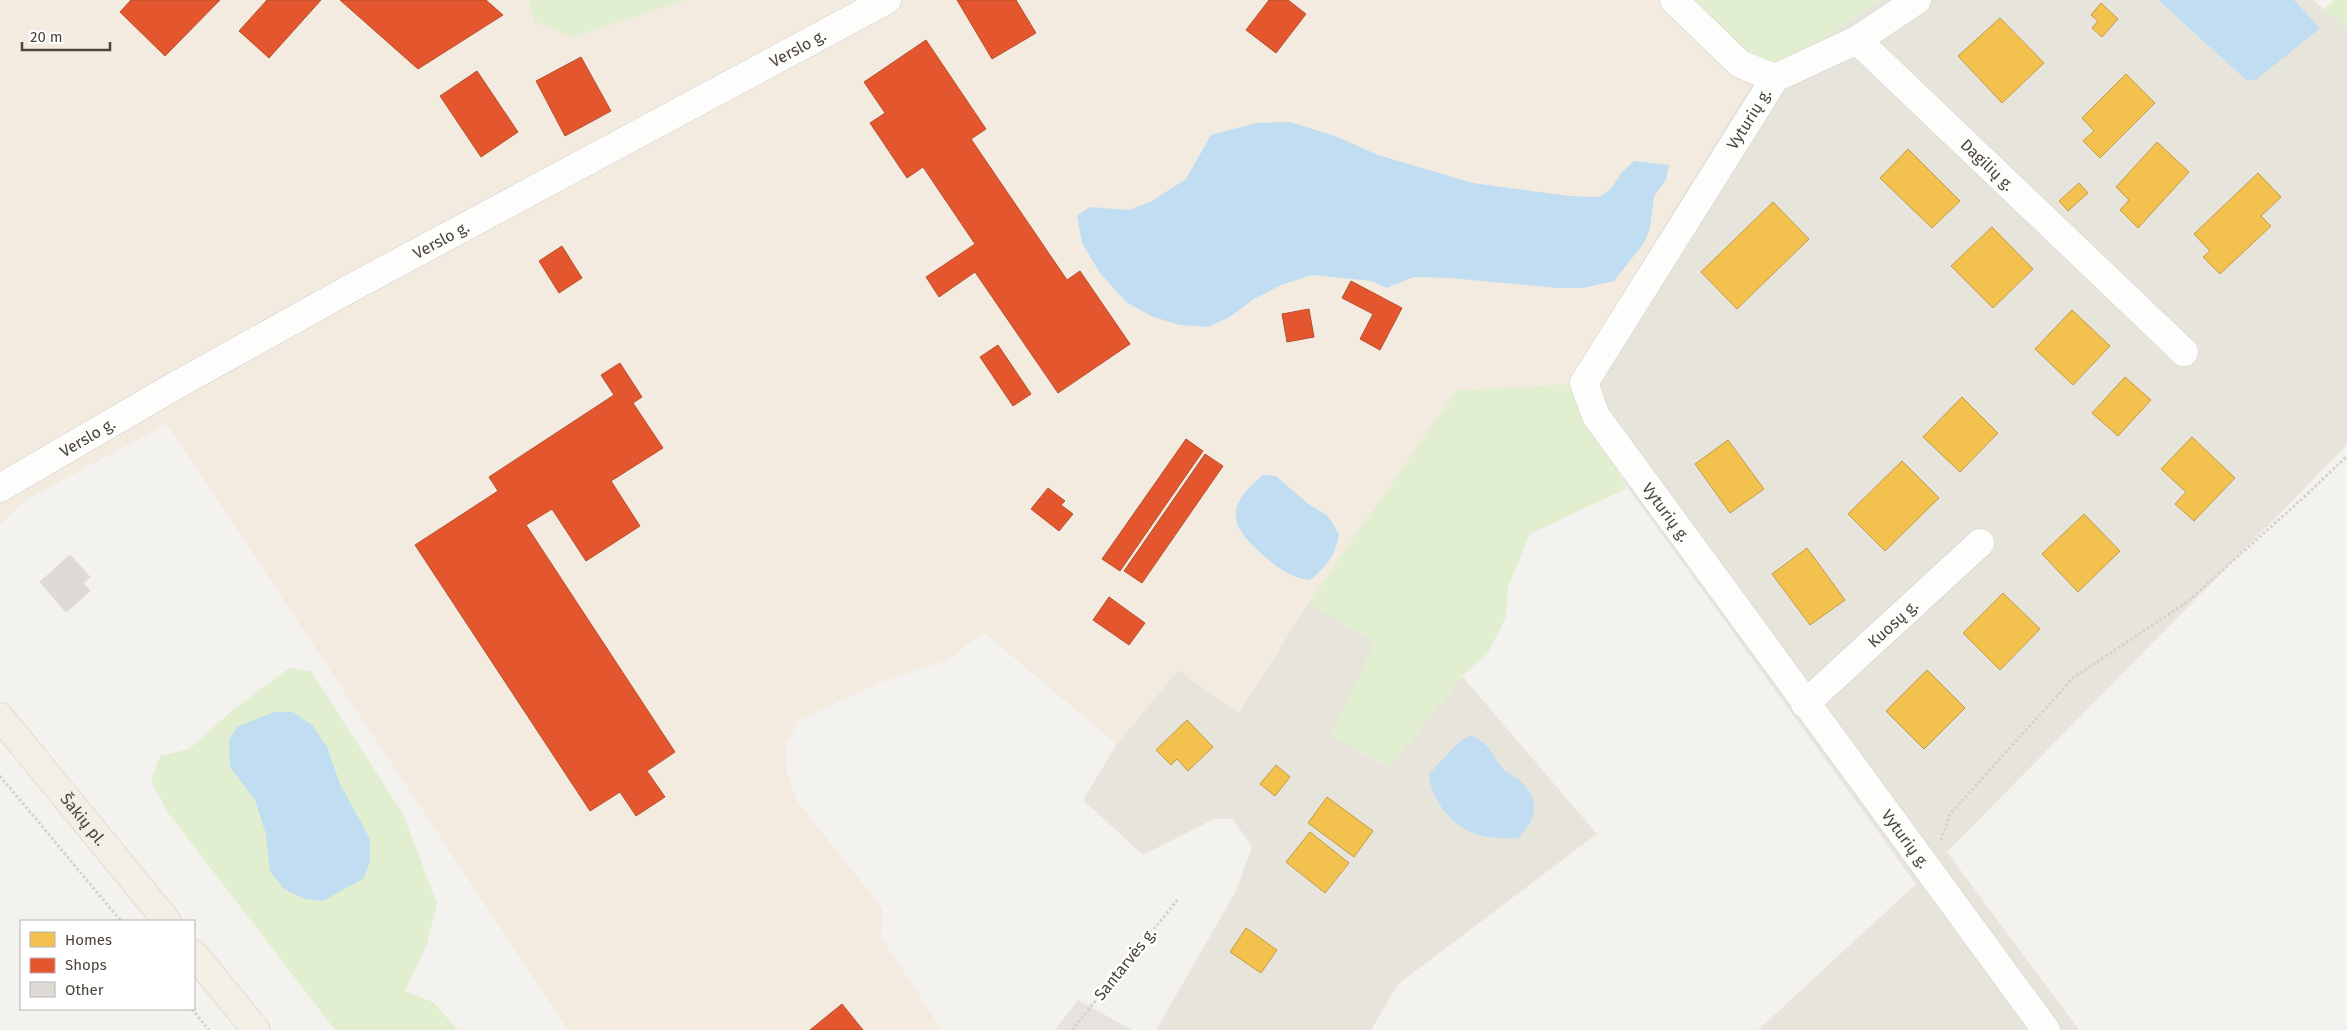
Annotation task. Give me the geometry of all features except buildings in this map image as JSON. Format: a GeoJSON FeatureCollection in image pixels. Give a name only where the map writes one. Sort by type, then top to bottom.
{"type":"FeatureCollection","features":[{"type":"Feature","properties":{"kind":"main road","name":"Šakių pl."},"geometry":{"type":"LineString","coordinates":[[0,717],[166,920]]}},
{"type":"Feature","properties":{"kind":"main road"},"geometry":{"type":"LineString","coordinates":[[195,955],[256,1030]]}},
{"type":"Feature","properties":{"kind":"street","name":"Verslo g."},"geometry":{"type":"LineString","coordinates":[[0,488],[173,387],[351,288],[887,0]]}},
{"type":"Feature","properties":{"kind":"street","name":"Vyturių g."},"geometry":{"type":"LineString","coordinates":[[1674,0],[1740,64],[1775,78],[1584,384],[1596,416],[2046,1030]]}},
{"type":"Feature","properties":{"kind":"street"},"geometry":{"type":"LineString","coordinates":[[1775,78],[1857,40],[1917,0]]}},
{"type":"Feature","properties":{"kind":"street","name":"Dagilių g."},"geometry":{"type":"LineString","coordinates":[[1857,40],[2184,352]]}},
{"type":"Feature","properties":{"kind":"street","name":"Kuosų g."},"geometry":{"type":"LineString","coordinates":[[1806,704],[1980,543]]}},
{"type":"Feature","properties":{"kind":"path"},"geometry":{"type":"LineString","coordinates":[[1930,871],[1950,814],[2073,678],[2187,602],[2347,456]]}},
{"type":"Feature","properties":{"kind":"path"},"geometry":{"type":"LineString","coordinates":[[0,776],[120,920]]}},
{"type":"Feature","properties":{"kind":"path","name":"Santarvės g."},"geometry":{"type":"LineString","coordinates":[[1072,1030],[1179,898]]}},
{"type":"Feature","properties":{"kind":"path"},"geometry":{"type":"LineString","coordinates":[[193,1010],[209,1030]]}},
{"type":"Feature","properties":{"kind":"shaded area"},"geometry":{"type":"Polygon","coordinates":[[[0,0],[528,0],[530,5],[622,19],[688,0],[1659,0],[1751,85],[1587,351],[1571,384],[1456,391],[1309,602],[1239,713],[1178,670],[1117,744],[983,632],[948,660],[879,683],[799,720],[786,745],[787,773],[797,801],[883,909],[881,937],[942,1030],[568,1030],[167,424],[27,499],[0,524],[0,0]]]}},
{"type":"Feature","properties":{"kind":"shaded area"},"geometry":{"type":"Polygon","coordinates":[[[1882,0],[2158,0],[2246,80],[2320,28],[2294,0],[2313,0],[2347,28],[2347,445],[1947,852],[2079,1030],[1758,1030],[1916,884],[1628,488],[1571,384],[1587,351],[1751,85],[1882,0]]]}},
{"type":"Feature","properties":{"kind":"shaded area"},"geometry":{"type":"Polygon","coordinates":[[[1309,602],[1375,643],[1330,736],[1390,767],[1462,676],[1597,834],[1398,984],[1371,1030],[1156,1030],[1236,891],[1252,847],[1233,819],[1214,819],[1143,855],[1083,800],[1117,744],[1178,670],[1239,713],[1309,602]]]}},
{"type":"Feature","properties":{"kind":"shaded area"},"geometry":{"type":"Polygon","coordinates":[[[1078,1000],[1132,1030],[1055,1030],[1078,1000]]]}},
{"type":"Feature","properties":{"kind":"green space"},"geometry":{"type":"Polygon","coordinates":[[[528,0],[687,0],[572,37],[535,22],[528,0]]]}},
{"type":"Feature","properties":{"kind":"green space"},"geometry":{"type":"Polygon","coordinates":[[[1659,0],[1882,0],[1751,85],[1659,0]]]}},
{"type":"Feature","properties":{"kind":"green space"},"geometry":{"type":"Polygon","coordinates":[[[2334,0],[2347,0],[2347,28],[2323,10],[2334,0]]]}},
{"type":"Feature","properties":{"kind":"green space"},"geometry":{"type":"Polygon","coordinates":[[[1571,384],[1627,488],[1530,534],[1508,588],[1506,618],[1488,653],[1462,676],[1390,767],[1330,736],[1375,643],[1309,602],[1456,391],[1571,384]]]}},
{"type":"Feature","properties":{"kind":"green space"},"geometry":{"type":"Polygon","coordinates":[[[289,668],[311,671],[403,814],[437,903],[427,944],[405,991],[433,1002],[458,1030],[335,1030],[168,813],[151,781],[160,756],[189,749],[234,709],[289,668]]]}},
{"type":"Feature","properties":{"kind":"water"},"geometry":{"type":"Polygon","coordinates":[[[2158,0],[2294,0],[2320,28],[2256,80],[2246,80],[2158,0]]]}},
{"type":"Feature","properties":{"kind":"water"},"geometry":{"type":"Polygon","coordinates":[[[1290,122],[1335,136],[1378,155],[1473,183],[1569,196],[1599,197],[1612,188],[1621,173],[1634,161],[1669,165],[1666,180],[1654,196],[1650,228],[1644,243],[1614,281],[1583,288],[1558,288],[1450,278],[1414,277],[1387,288],[1372,281],[1312,275],[1281,285],[1254,299],[1228,318],[1208,327],[1179,325],[1151,316],[1126,302],[1100,273],[1082,243],[1077,216],[1090,207],[1129,210],[1152,201],[1186,179],[1211,135],[1256,123],[1290,122]]]}},
{"type":"Feature","properties":{"kind":"water"},"geometry":{"type":"Polygon","coordinates":[[[1263,475],[1276,476],[1307,503],[1328,516],[1339,534],[1333,554],[1321,570],[1310,580],[1291,575],[1274,564],[1251,544],[1238,525],[1237,506],[1251,486],[1263,475]]]}},
{"type":"Feature","properties":{"kind":"water"},"geometry":{"type":"Polygon","coordinates":[[[274,712],[293,712],[312,725],[327,747],[340,784],[370,839],[370,861],[364,878],[323,901],[305,899],[284,889],[270,871],[266,834],[255,800],[230,767],[229,740],[237,727],[274,712]]]}},
{"type":"Feature","properties":{"kind":"water"},"geometry":{"type":"Polygon","coordinates":[[[1471,735],[1487,746],[1502,768],[1518,779],[1531,794],[1534,808],[1533,816],[1525,831],[1518,838],[1493,838],[1470,832],[1452,820],[1434,793],[1430,784],[1429,774],[1459,742],[1471,735]]]}}]}
